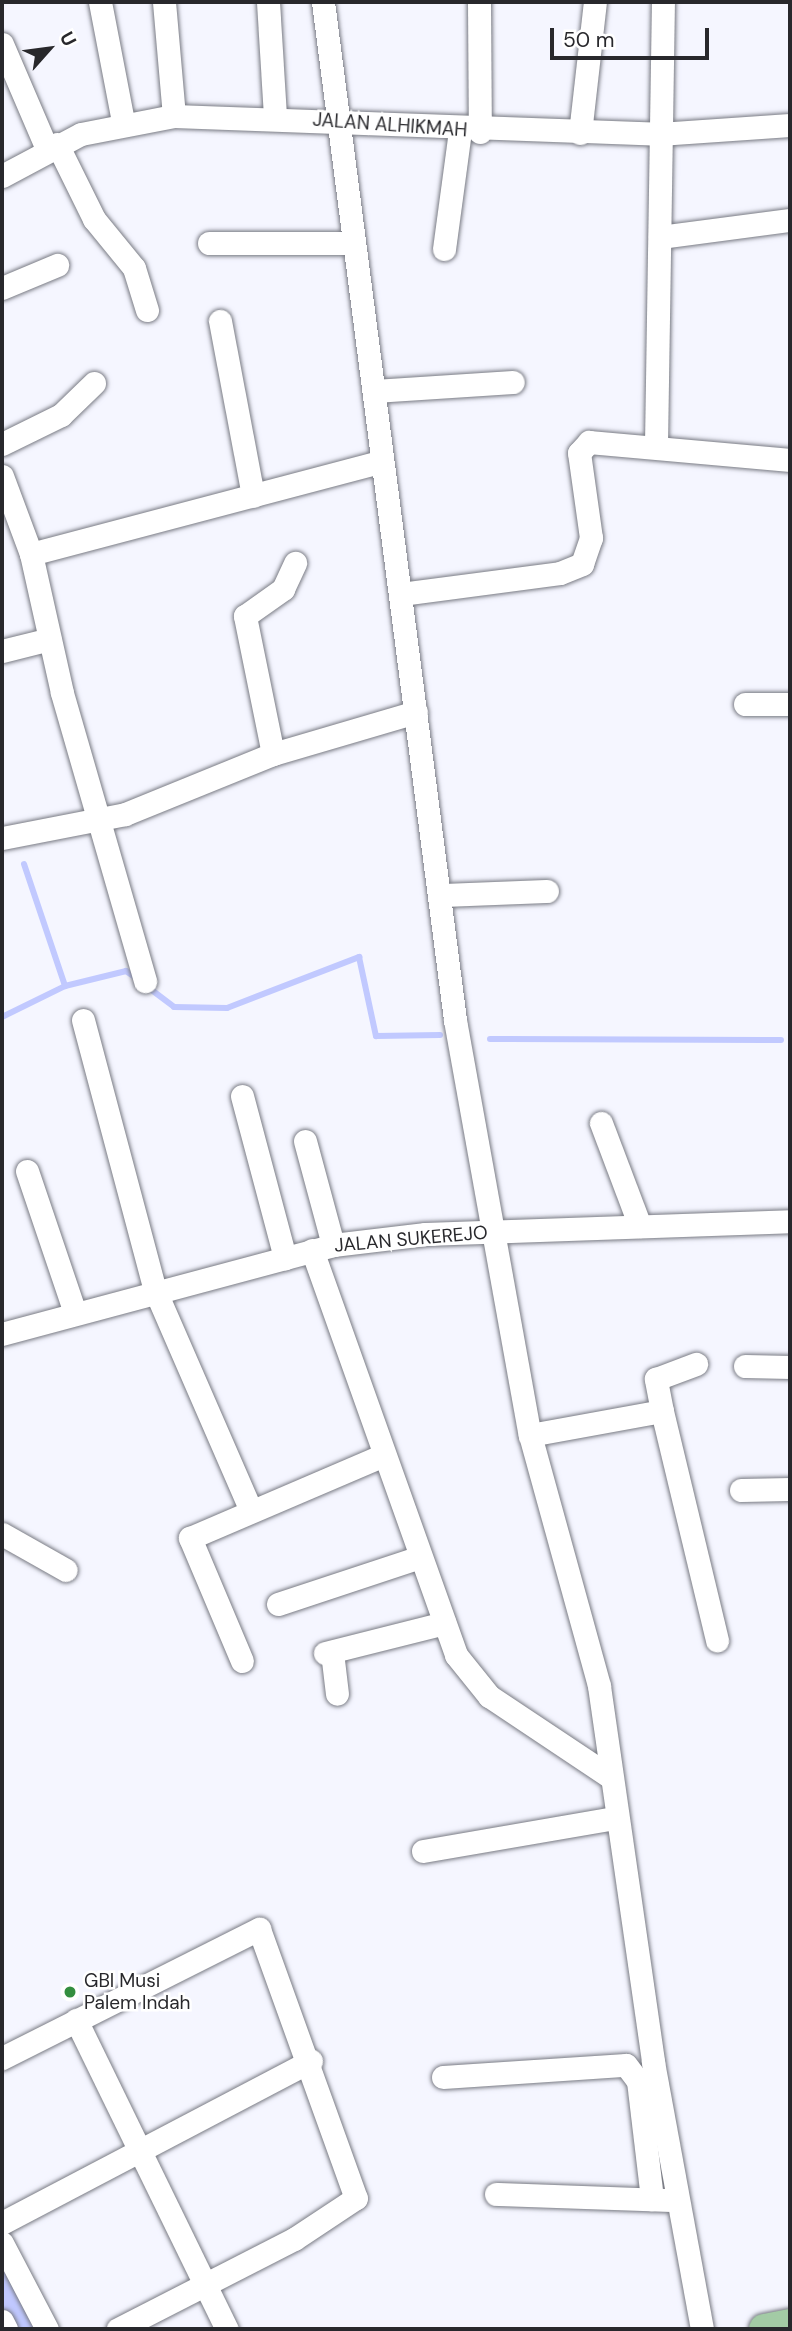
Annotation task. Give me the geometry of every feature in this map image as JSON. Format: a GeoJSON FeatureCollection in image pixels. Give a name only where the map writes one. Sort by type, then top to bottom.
{"type":"FeatureCollection","features":[{"type":"Feature","properties":{"kind":"main road"},"geometry":{"type":"LineString","coordinates":[[764,2329],[790,2324]]}},
{"type":"Feature","properties":{"kind":"street"},"geometry":{"type":"LineString","coordinates":[[100,2],[123,122]]}},
{"type":"Feature","properties":{"kind":"street"},"geometry":{"type":"LineString","coordinates":[[164,2],[174,116]]}},
{"type":"Feature","properties":{"kind":"street"},"geometry":{"type":"LineString","coordinates":[[268,2],[275,116]]}},
{"type":"Feature","properties":{"kind":"street"},"geometry":{"type":"LineString","coordinates":[[323,2],[342,124],[353,243],[442,895],[455,1020],[530,1436],[590,1645],[677,2200],[702,2329]]}},
{"type":"Feature","properties":{"kind":"street"},"geometry":{"type":"LineString","coordinates":[[444,249],[470,131],[479,2]]}},
{"type":"Feature","properties":{"kind":"street"},"geometry":{"type":"LineString","coordinates":[[580,133],[595,2]]}},
{"type":"Feature","properties":{"kind":"street"},"geometry":{"type":"LineString","coordinates":[[656,446],[663,2]]}},
{"type":"Feature","properties":{"kind":"street"},"geometry":{"type":"LineString","coordinates":[[2,44],[52,146],[94,219],[134,268],[147,310]]}},
{"type":"Feature","properties":{"kind":"street","name":"JALAN ALHIKMAH"},"geometry":{"type":"LineString","coordinates":[[2,176],[52,146],[123,122],[174,116],[275,116],[342,124],[470,131],[580,133],[659,134],[790,125]]}},
{"type":"Feature","properties":{"kind":"street"},"geometry":{"type":"LineString","coordinates":[[660,237],[790,220]]}},
{"type":"Feature","properties":{"kind":"street"},"geometry":{"type":"LineString","coordinates":[[209,243],[353,243]]}},
{"type":"Feature","properties":{"kind":"street"},"geometry":{"type":"LineString","coordinates":[[2,288],[57,265]]}},
{"type":"Feature","properties":{"kind":"street"},"geometry":{"type":"LineString","coordinates":[[220,321],[253,496]]}},
{"type":"Feature","properties":{"kind":"street"},"geometry":{"type":"LineString","coordinates":[[374,391],[513,382]]}},
{"type":"Feature","properties":{"kind":"street"},"geometry":{"type":"LineString","coordinates":[[2,444],[61,415],[94,383]]}},
{"type":"Feature","properties":{"kind":"street"},"geometry":{"type":"LineString","coordinates":[[401,594],[573,570],[589,553],[591,538],[580,450],[596,441],[790,460]]}},
{"type":"Feature","properties":{"kind":"street"},"geometry":{"type":"LineString","coordinates":[[31,554],[382,461]]}},
{"type":"Feature","properties":{"kind":"street"},"geometry":{"type":"LineString","coordinates":[[2,476],[31,554],[50,639],[98,821],[145,981]]}},
{"type":"Feature","properties":{"kind":"street"},"geometry":{"type":"LineString","coordinates":[[273,754],[245,616],[282,591],[295,563]]}},
{"type":"Feature","properties":{"kind":"street"},"geometry":{"type":"LineString","coordinates":[[2,650],[50,639]]}},
{"type":"Feature","properties":{"kind":"street"},"geometry":{"type":"LineString","coordinates":[[745,704],[790,704]]}},
{"type":"Feature","properties":{"kind":"street"},"geometry":{"type":"LineString","coordinates":[[2,838],[98,821],[150,806],[273,754],[416,712]]}},
{"type":"Feature","properties":{"kind":"street"},"geometry":{"type":"LineString","coordinates":[[442,895],[547,891]]}},
{"type":"Feature","properties":{"kind":"street"},"geometry":{"type":"LineString","coordinates":[[83,1020],[155,1290],[250,1509]]}},
{"type":"Feature","properties":{"kind":"street"},"geometry":{"type":"LineString","coordinates":[[242,1096],[285,1258]]}},
{"type":"Feature","properties":{"kind":"street"},"geometry":{"type":"LineString","coordinates":[[601,1123],[640,1226]]}},
{"type":"Feature","properties":{"kind":"street"},"geometry":{"type":"LineString","coordinates":[[305,1140],[322,1248],[384,1455],[444,1623],[480,1688],[609,1776]]}},
{"type":"Feature","properties":{"kind":"street"},"geometry":{"type":"LineString","coordinates":[[27,1171],[75,1313]]}},
{"type":"Feature","properties":{"kind":"street","name":"JALAN SUKEREJO"},"geometry":{"type":"LineString","coordinates":[[2,1334],[155,1290],[322,1248],[493,1232],[790,1221]]}},
{"type":"Feature","properties":{"kind":"street"},"geometry":{"type":"LineString","coordinates":[[696,1364],[656,1379],[717,1640]]}},
{"type":"Feature","properties":{"kind":"street"},"geometry":{"type":"LineString","coordinates":[[745,1366],[790,1367]]}},
{"type":"Feature","properties":{"kind":"street"},"geometry":{"type":"LineString","coordinates":[[530,1436],[662,1411]]}},
{"type":"Feature","properties":{"kind":"street"},"geometry":{"type":"LineString","coordinates":[[242,1661],[189,1541],[250,1509],[384,1455]]}},
{"type":"Feature","properties":{"kind":"street"},"geometry":{"type":"LineString","coordinates":[[741,1490],[790,1489]]}},
{"type":"Feature","properties":{"kind":"street"},"geometry":{"type":"LineString","coordinates":[[2,1534],[66,1570]]}},
{"type":"Feature","properties":{"kind":"street"},"geometry":{"type":"LineString","coordinates":[[278,1604],[420,1557]]}},
{"type":"Feature","properties":{"kind":"street"},"geometry":{"type":"LineString","coordinates":[[337,1694],[329,1653],[444,1623]]}},
{"type":"Feature","properties":{"kind":"street"},"geometry":{"type":"LineString","coordinates":[[423,1851],[615,1818]]}},
{"type":"Feature","properties":{"kind":"street"},"geometry":{"type":"LineString","coordinates":[[2,2058],[259,1929],[311,2061],[356,2198],[205,2286],[117,2329]]}},
{"type":"Feature","properties":{"kind":"street"},"geometry":{"type":"LineString","coordinates":[[76,2020],[226,2329]]}},
{"type":"Feature","properties":{"kind":"street"},"geometry":{"type":"LineString","coordinates":[[2,2223],[311,2061]]}},
{"type":"Feature","properties":{"kind":"street"},"geometry":{"type":"LineString","coordinates":[[443,2077],[626,2065],[638,2081],[652,2199]]}},
{"type":"Feature","properties":{"kind":"street"},"geometry":{"type":"LineString","coordinates":[[496,2194],[677,2200]]}},
{"type":"Feature","properties":{"kind":"street"},"geometry":{"type":"LineString","coordinates":[[2,2244],[47,2329]]}},
{"type":"Feature","properties":{"kind":"street"},"geometry":{"type":"LineString","coordinates":[[2,2321],[6,2329]]}},
{"type":"Feature","properties":{"kind":"waterway"},"geometry":{"type":"LineString","coordinates":[[24,864],[65,986]]}},
{"type":"Feature","properties":{"kind":"waterway"},"geometry":{"type":"LineString","coordinates":[[145,985],[174,1007],[227,1008],[359,957],[376,1036],[440,1035]]}},
{"type":"Feature","properties":{"kind":"waterway"},"geometry":{"type":"LineString","coordinates":[[2,1017],[65,986],[126,971],[136,978]]}},
{"type":"Feature","properties":{"kind":"waterway"},"geometry":{"type":"LineString","coordinates":[[490,1039],[781,1040]]}},
{"type":"Feature","properties":{"kind":"waterway"},"geometry":{"type":"LineString","coordinates":[[2,2283],[26,2329]]}},
{"type":"Feature","properties":{"kind":"place","name":"GBI Musi Palem Indah"},"geometry":{"type":"Point","coordinates":[70,1992]}}]}
